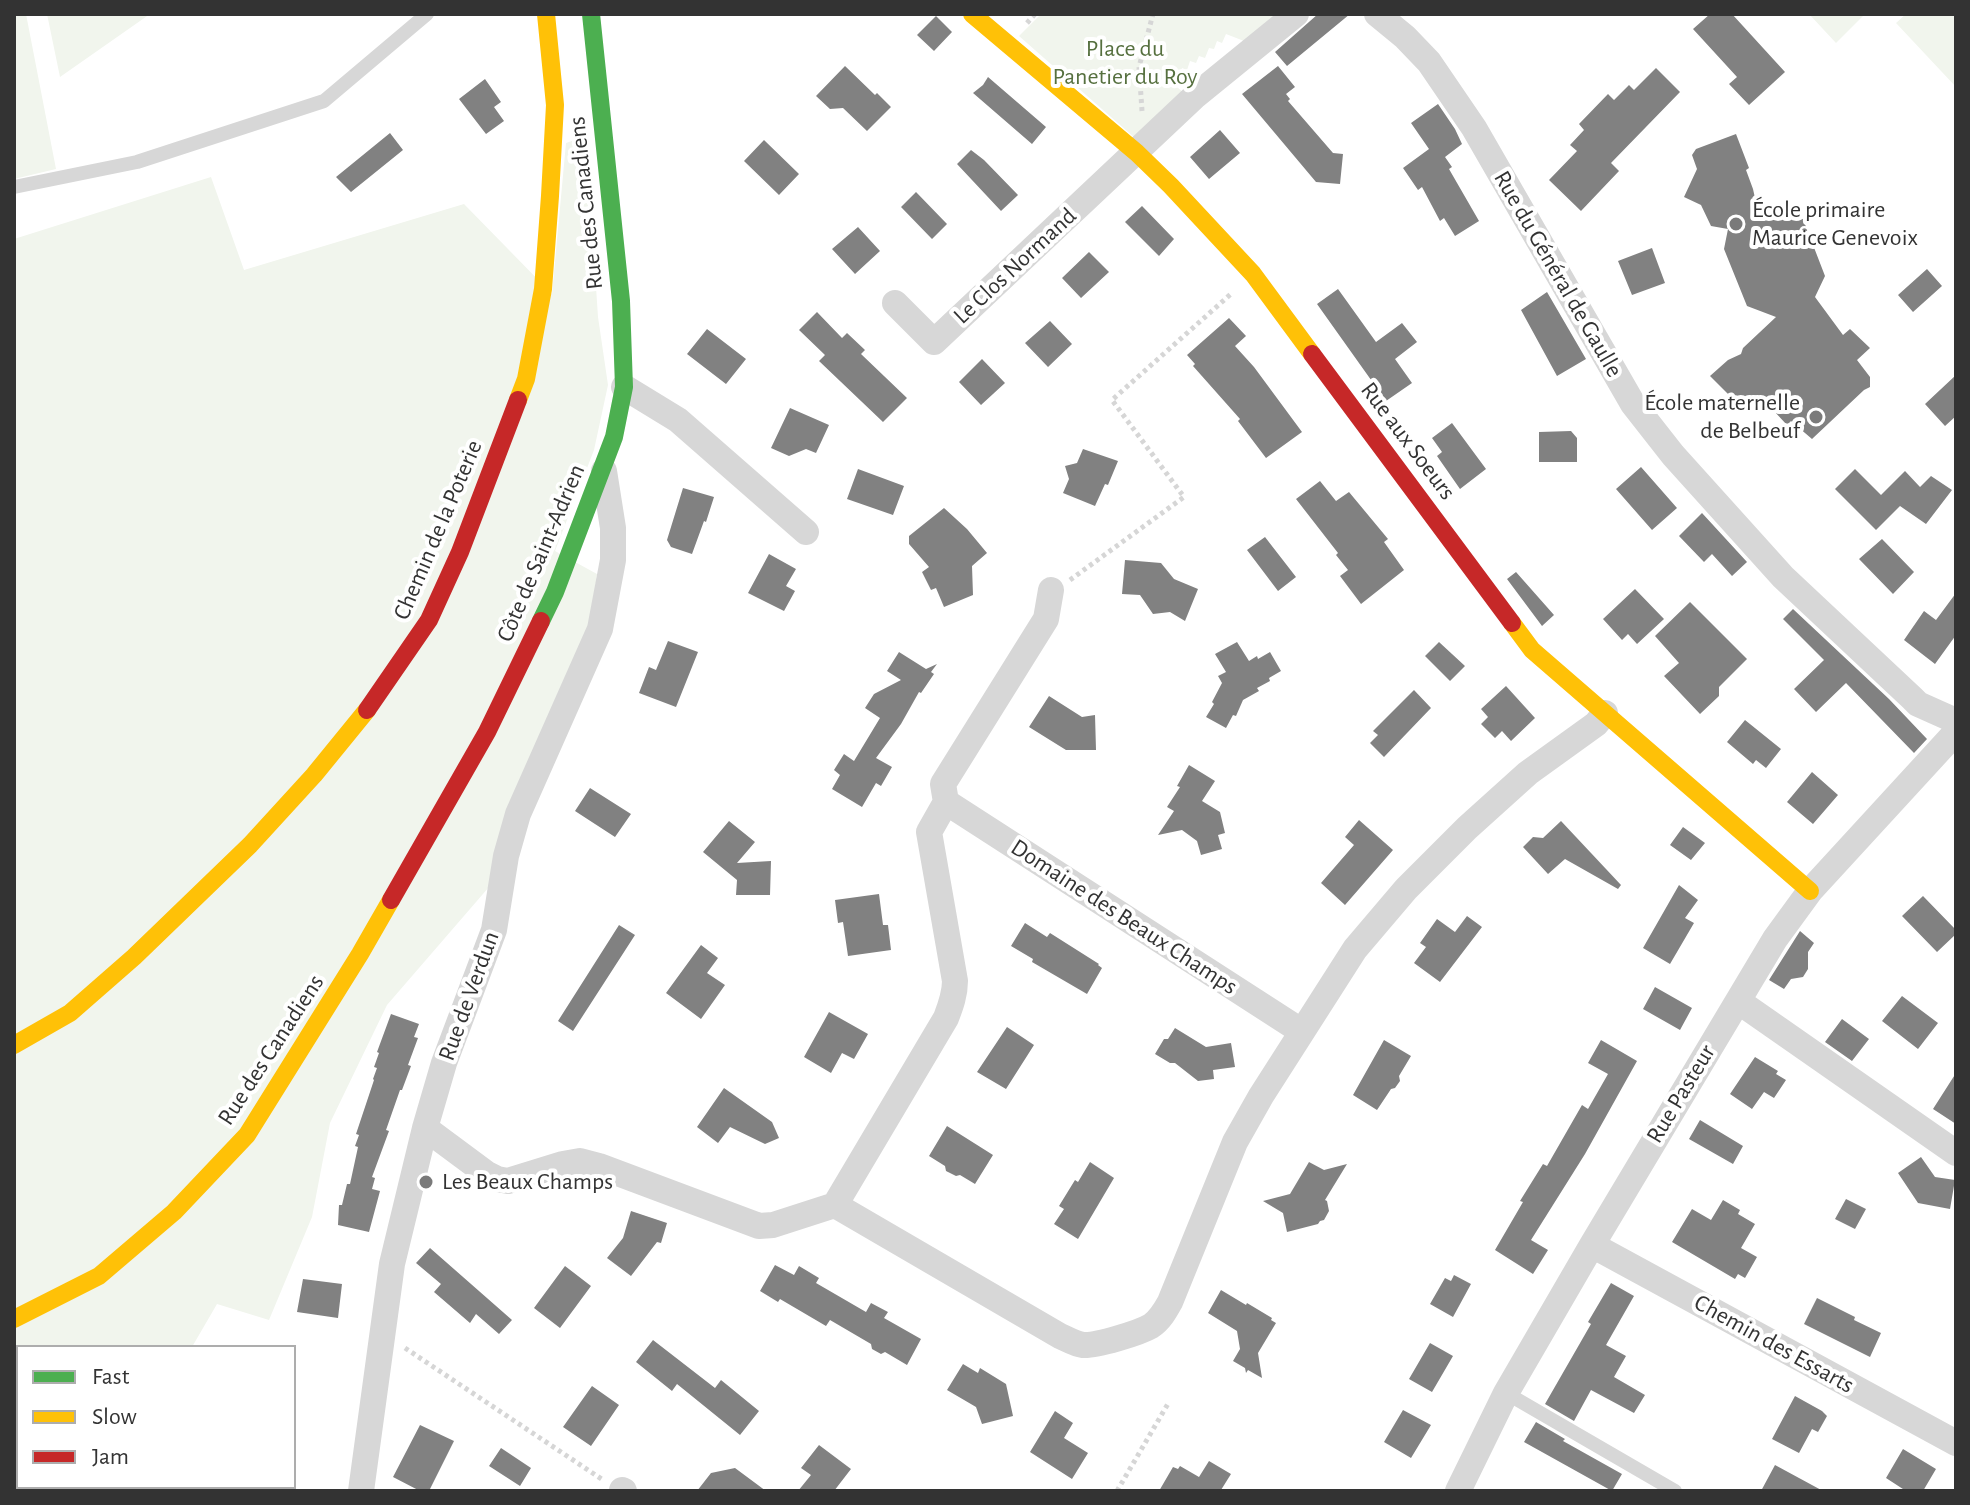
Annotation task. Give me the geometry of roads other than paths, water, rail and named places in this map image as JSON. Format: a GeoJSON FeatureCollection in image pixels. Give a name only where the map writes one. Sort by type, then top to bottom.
{"type":"FeatureCollection","features":[{"type":"Feature","properties":{"kind":"street","name":"Chemin de la Poterie"},"geometry":{"type":"LineString","coordinates":[[14,1045],[70,1013],[134,957],[250,845],[314,775],[378,696],[429,620],[460,552],[526,379],[543,289],[555,105],[546,14]]}},
{"type":"Feature","properties":{"kind":"street","name":"Rue des Canadiens"},"geometry":{"type":"LineString","coordinates":[[591,14],[621,301],[624,387]]}},
{"type":"Feature","properties":{"kind":"street","name":"Rue aux Soeurs"},"geometry":{"type":"LineString","coordinates":[[972,14],[1141,149],[1253,274],[1532,650],[1810,891]]}},
{"type":"Feature","properties":{"kind":"street"},"geometry":{"type":"LineString","coordinates":[[1141,149],[1194,97],[1296,14]]}},
{"type":"Feature","properties":{"kind":"street","name":"Rue du Général de Gaulle"},"geometry":{"type":"LineString","coordinates":[[1377,14],[1429,62],[1465,115],[1633,404],[1673,455],[1783,577],[1918,704],[1956,721]]}},
{"type":"Feature","properties":{"kind":"street","name":"Le Clos Normand"},"geometry":{"type":"LineString","coordinates":[[895,303],[934,342],[1141,149]]}},
{"type":"Feature","properties":{"kind":"street","name":"Côte de Saint-Adrien"},"geometry":{"type":"LineString","coordinates":[[487,732],[555,592],[614,437],[624,387]]}},
{"type":"Feature","properties":{"kind":"street"},"geometry":{"type":"LineString","coordinates":[[624,387],[678,420],[806,532]]}},
{"type":"Feature","properties":{"kind":"street","name":"Rue de Verdun"},"geometry":{"type":"LineString","coordinates":[[361,1491],[392,1264],[425,1128],[444,1063],[494,930],[506,856],[518,814],[600,629],[613,560],[613,528],[603,467]]}},
{"type":"Feature","properties":{"kind":"street"},"geometry":{"type":"LineString","coordinates":[[425,1128],[497,1179],[508,1181],[580,1161],[759,1226],[773,1225],[835,1205],[946,1018],[955,981],[929,832],[946,802],[943,784],[1046,619],[1051,590]]}},
{"type":"Feature","properties":{"kind":"street"},"geometry":{"type":"LineString","coordinates":[[835,1205],[1072,1342],[1094,1344],[1151,1326],[1170,1302],[1235,1142],[1301,1031],[1355,949],[1406,889],[1467,828],[1518,782],[1596,724],[1605,713]]}},
{"type":"Feature","properties":{"kind":"street","name":"Rue des Canadiens"},"geometry":{"type":"LineString","coordinates":[[14,1319],[99,1276],[174,1212],[247,1135],[360,954],[487,732]]}},
{"type":"Feature","properties":{"kind":"street","name":"Rue Pasteur"},"geometry":{"type":"LineString","coordinates":[[1458,1491],[1506,1393],[1775,939],[1810,891],[1956,732]]}},
{"type":"Feature","properties":{"kind":"street","name":"Domaine des Beaux Champs"},"geometry":{"type":"LineString","coordinates":[[946,802],[1301,1031]]}},
{"type":"Feature","properties":{"kind":"street"},"geometry":{"type":"LineString","coordinates":[[1738,1001],[1956,1153]]}},
{"type":"Feature","properties":{"kind":"street","name":"Chemin des Essarts"},"geometry":{"type":"LineString","coordinates":[[1592,1245],[1956,1443]]}},
{"type":"Feature","properties":{"kind":"lane"},"geometry":{"type":"LineString","coordinates":[[14,187],[137,162],[324,101],[427,14]]}},
{"type":"Feature","properties":{"kind":"lane"},"geometry":{"type":"LineString","coordinates":[[1506,1393],[1675,1491]]}},
{"type":"Feature","properties":{"kind":"place","name":"École primaire Maurice Genevoix"},"geometry":{"type":"Point","coordinates":[1736,224]}},
{"type":"Feature","properties":{"kind":"place","name":"École maternelle de Belbeuf"},"geometry":{"type":"Point","coordinates":[1816,417]}},
{"type":"Feature","properties":{"kind":"place","name":"Les Beaux Champs"},"geometry":{"type":"Point","coordinates":[426,1182]}},
{"type":"Feature","properties":{"kind":"park label","name":"Place du Panetier du Roy"},"geometry":{"type":"Point","coordinates":[1125,63]}}]}
